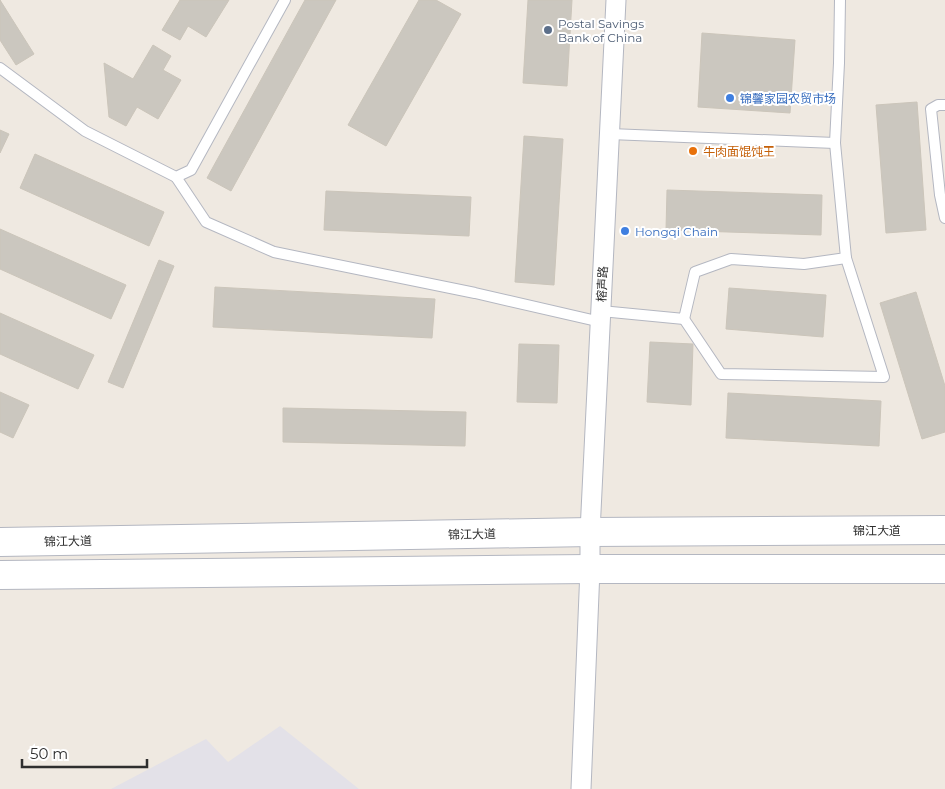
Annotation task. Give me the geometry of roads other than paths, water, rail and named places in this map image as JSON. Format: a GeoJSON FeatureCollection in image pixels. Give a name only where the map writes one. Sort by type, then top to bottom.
{"type":"FeatureCollection","features":[{"type":"Feature","properties":{"kind":"main road","name":"锦江大道"},"geometry":{"type":"LineString","coordinates":[[0,542],[590,532],[945,530]]}},
{"type":"Feature","properties":{"kind":"main road"},"geometry":{"type":"LineString","coordinates":[[0,575],[590,569],[945,569]]}},
{"type":"Feature","properties":{"kind":"street","name":"榕声路"},"geometry":{"type":"LineString","coordinates":[[581,789],[590,532],[616,0]]}},
{"type":"Feature","properties":{"kind":"lane"},"geometry":{"type":"LineString","coordinates":[[176,178],[191,170],[285,0]]}},
{"type":"Feature","properties":{"kind":"lane"},"geometry":{"type":"LineString","coordinates":[[840,0],[835,143],[846,258],[884,377],[721,374],[684,319],[695,272],[731,258],[804,264],[846,258]]}},
{"type":"Feature","properties":{"kind":"lane"},"geometry":{"type":"LineString","coordinates":[[0,68],[85,131],[176,178],[206,222],[274,252],[475,293],[601,316],[684,319]]}},
{"type":"Feature","properties":{"kind":"lane"},"geometry":{"type":"LineString","coordinates":[[945,105],[938,105],[931,109],[940,195],[945,218]]}},
{"type":"Feature","properties":{"kind":"lane"},"geometry":{"type":"LineString","coordinates":[[610,134],[835,143]]}},
{"type":"Feature","properties":{"kind":"place","name":"Postal Savings Bank of China"},"geometry":{"type":"Point","coordinates":[548,30]}},
{"type":"Feature","properties":{"kind":"place","name":"锦馨家园农贸市场"},"geometry":{"type":"Point","coordinates":[730,98]}},
{"type":"Feature","properties":{"kind":"place","name":"牛肉面馄饨王"},"geometry":{"type":"Point","coordinates":[693,151]}},
{"type":"Feature","properties":{"kind":"place","name":"Hongqi Chain"},"geometry":{"type":"Point","coordinates":[625,231]}}]}
